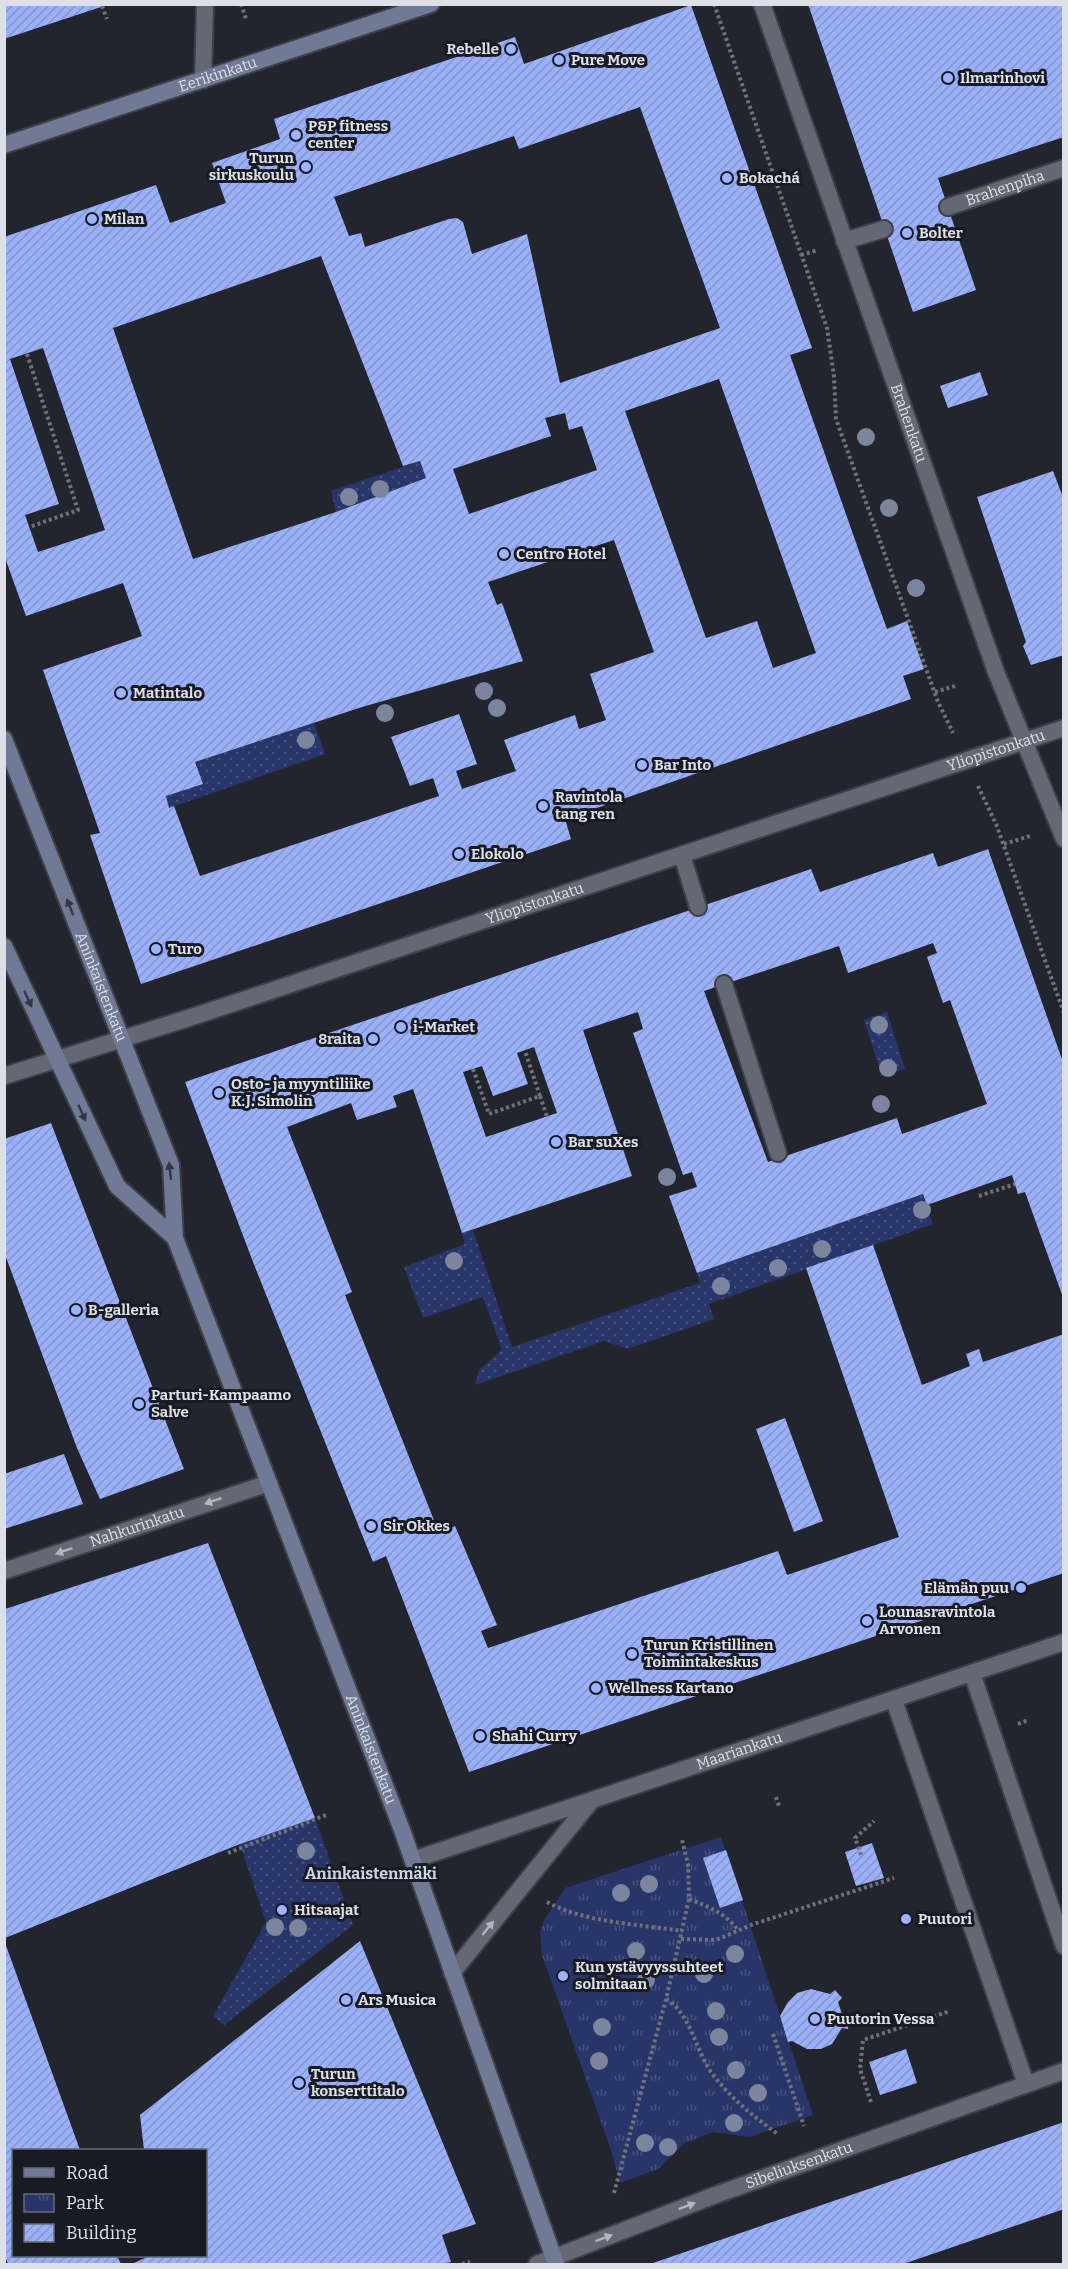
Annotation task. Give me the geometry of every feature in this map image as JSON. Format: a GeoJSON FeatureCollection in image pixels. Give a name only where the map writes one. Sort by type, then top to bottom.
{"type":"FeatureCollection","features":[{"type":"Feature","properties":{"kind":"main road","name":"Eerikinkatu"},"geometry":{"type":"LineString","coordinates":[[4,145],[431,4]]}},
{"type":"Feature","properties":{"kind":"main road","name":"Aninkaistenkatu"},"geometry":{"type":"LineString","coordinates":[[4,739],[171,1165],[175,1238],[413,1860],[554,2261]]}},
{"type":"Feature","properties":{"kind":"main road","name":"Aninkaistenkatu"},"geometry":{"type":"LineString","coordinates":[[4,945],[117,1186],[175,1238]]}},
{"type":"Feature","properties":{"kind":"street"},"geometry":{"type":"LineString","coordinates":[[203,80],[205,4]]}},
{"type":"Feature","properties":{"kind":"street","name":"Brahenkatu"},"geometry":{"type":"LineString","coordinates":[[762,4],[996,672],[1064,839]]}},
{"type":"Feature","properties":{"kind":"street","name":"Brahenpiha"},"geometry":{"type":"LineString","coordinates":[[948,207],[1064,168]]}},
{"type":"Feature","properties":{"kind":"street"},"geometry":{"type":"LineString","coordinates":[[844,241],[884,229]]}},
{"type":"Feature","properties":{"kind":"street","name":"Yliopistonkatu"},"geometry":{"type":"LineString","coordinates":[[4,1076],[122,1040],[1064,728]]}},
{"type":"Feature","properties":{"kind":"street"},"geometry":{"type":"LineString","coordinates":[[682,855],[698,907]]}},
{"type":"Feature","properties":{"kind":"street"},"geometry":{"type":"LineString","coordinates":[[724,984],[778,1153]]}},
{"type":"Feature","properties":{"kind":"street","name":"Nahkurinkatu"},"geometry":{"type":"LineString","coordinates":[[4,1570],[269,1483]]}},
{"type":"Feature","properties":{"kind":"street","name":"Maariankatu"},"geometry":{"type":"LineString","coordinates":[[413,1860],[1064,1642]]}},
{"type":"Feature","properties":{"kind":"street"},"geometry":{"type":"LineString","coordinates":[[972,1673],[1064,1946]]}},
{"type":"Feature","properties":{"kind":"street"},"geometry":{"type":"LineString","coordinates":[[894,1700],[1026,2084]]}},
{"type":"Feature","properties":{"kind":"street"},"geometry":{"type":"LineString","coordinates":[[452,1973],[592,1800]]}},
{"type":"Feature","properties":{"kind":"street","name":"Sibeliuksenkatu"},"geometry":{"type":"LineString","coordinates":[[537,2265],[554,2261],[718,2194],[1064,2071]]}},
{"type":"Feature","properties":{"kind":"path"},"geometry":{"type":"LineString","coordinates":[[242,4],[246,19]]}},
{"type":"Feature","properties":{"kind":"path"},"geometry":{"type":"LineString","coordinates":[[714,4],[827,328],[834,376],[836,419],[935,692],[946,716]]}},
{"type":"Feature","properties":{"kind":"path"},"geometry":{"type":"LineString","coordinates":[[102,6],[107,19]]}},
{"type":"Feature","properties":{"kind":"path"},"geometry":{"type":"LineString","coordinates":[[27,354],[78,510],[29,527]]}},
{"type":"Feature","properties":{"kind":"path"},"geometry":{"type":"LineString","coordinates":[[935,692],[955,686]]}},
{"type":"Feature","properties":{"kind":"path"},"geometry":{"type":"LineString","coordinates":[[990,811],[1064,1013]]}},
{"type":"Feature","properties":{"kind":"path"},"geometry":{"type":"LineString","coordinates":[[1004,844],[1030,836]]}},
{"type":"Feature","properties":{"kind":"path"},"geometry":{"type":"LineString","coordinates":[[525,1051],[547,1117]]}},
{"type":"Feature","properties":{"kind":"path"},"geometry":{"type":"LineString","coordinates":[[472,1069],[489,1114],[540,1096]]}},
{"type":"Feature","properties":{"kind":"path"},"geometry":{"type":"LineString","coordinates":[[980,1196],[1015,1184]]}},
{"type":"Feature","properties":{"kind":"path"},"geometry":{"type":"LineString","coordinates":[[776,1797],[779,1806]]}},
{"type":"Feature","properties":{"kind":"path"},"geometry":{"type":"LineString","coordinates":[[228,1853],[326,1815]]}},
{"type":"Feature","properties":{"kind":"path"},"geometry":{"type":"LineString","coordinates":[[861,1855],[855,1838],[874,1821]]}},
{"type":"Feature","properties":{"kind":"path"},"geometry":{"type":"LineString","coordinates":[[615,2193],[666,1999],[689,1899],[688,1864],[682,1840]]}},
{"type":"Feature","properties":{"kind":"path"},"geometry":{"type":"LineString","coordinates":[[681,1939],[716,1940],[739,1930],[894,1878]]}},
{"type":"Feature","properties":{"kind":"path"},"geometry":{"type":"LineString","coordinates":[[539,1898],[561,1910],[682,1931]]}},
{"type":"Feature","properties":{"kind":"path"},"geometry":{"type":"LineString","coordinates":[[689,1899],[715,1909],[730,1919],[739,1930]]}},
{"type":"Feature","properties":{"kind":"path"},"geometry":{"type":"LineString","coordinates":[[666,1999],[680,2007],[710,2070],[728,2094],[779,2135]]}},
{"type":"Feature","properties":{"kind":"path"},"geometry":{"type":"LineString","coordinates":[[871,2102],[860,2069],[863,2040],[950,2011]]}},
{"type":"Feature","properties":{"kind":"path"},"geometry":{"type":"LineString","coordinates":[[773,2034],[804,2126]]}},
{"type":"Feature","properties":{"kind":"path"},"geometry":{"type":"LineString","coordinates":[[462,2265],[470,2262]]}},
{"type":"Feature","properties":{"kind":"green space"},"geometry":{"type":"Polygon","coordinates":[[[420,461],[426,478],[336,512],[331,491],[420,461]]]}},
{"type":"Feature","properties":{"kind":"green space"},"geometry":{"type":"Polygon","coordinates":[[[314,723],[325,754],[169,808],[166,796],[202,784],[195,762],[314,723]]]}},
{"type":"Feature","properties":{"kind":"green space"},"geometry":{"type":"Polygon","coordinates":[[[887,1012],[905,1069],[882,1076],[864,1020],[887,1012]]]}},
{"type":"Feature","properties":{"kind":"green space"},"geometry":{"type":"Polygon","coordinates":[[[923,1194],[933,1224],[709,1304],[714,1319],[628,1349],[604,1341],[475,1385],[479,1370],[502,1350],[483,1297],[423,1318],[404,1267],[465,1244],[462,1233],[473,1230],[512,1347],[700,1283],[697,1272],[923,1194]]]}},
{"type":"Feature","properties":{"kind":"green space"},"geometry":{"type":"Polygon","coordinates":[[[315,1818],[353,1925],[224,2025],[213,2016],[266,1922],[240,1844],[315,1818]]]}},
{"type":"Feature","properties":{"kind":"green space"},"geometry":{"type":"Polygon","coordinates":[[[721,1837],[813,2115],[750,2137],[713,2132],[685,2143],[658,2169],[620,2183],[612,2153],[542,1955],[540,1934],[543,1922],[565,1888],[721,1837]]]}},
{"type":"Feature","properties":{"kind":"building"},"geometry":{"type":"Polygon","coordinates":[[[4,4],[107,4],[107,5],[4,39],[4,4]]]}},
{"type":"Feature","properties":{"kind":"building","name":"Ilmarinhovi"},"geometry":{"type":"Polygon","coordinates":[[[808,4],[1064,4],[1064,137],[938,178],[976,290],[913,312],[808,4]]]}},
{"type":"Feature","properties":{"kind":"building"},"geometry":{"type":"Polygon","coordinates":[[[691,5],[812,348],[790,355],[887,629],[907,621],[924,669],[903,676],[911,699],[565,819],[571,839],[141,984],[90,835],[100,833],[43,670],[142,636],[123,583],[26,616],[4,555],[4,237],[156,185],[170,223],[226,203],[212,163],[280,139],[274,119],[515,37],[524,64],[691,5]],[[640,107],[519,149],[514,136],[334,197],[349,236],[361,233],[365,247],[457,218],[463,222],[472,254],[527,234],[560,383],[720,328],[640,107]],[[321,256],[113,328],[193,559],[336,512],[426,478],[420,461],[403,466],[321,256]],[[43,348],[10,359],[59,504],[25,515],[38,552],[105,530],[43,348]],[[719,379],[625,411],[706,638],[757,621],[773,668],[816,653],[719,379]],[[565,413],[545,418],[551,436],[453,469],[469,514],[597,470],[582,426],[569,430],[565,413]],[[614,540],[488,582],[497,605],[502,603],[523,661],[362,707],[195,762],[203,784],[166,796],[169,808],[174,806],[200,876],[439,796],[433,778],[410,786],[391,737],[459,714],[477,764],[456,771],[462,789],[516,771],[504,740],[575,715],[579,729],[606,720],[590,674],[654,652],[614,540]]]}},
{"type":"Feature","properties":{"kind":"building"},"geometry":{"type":"Polygon","coordinates":[[[980,372],[988,395],[948,408],[940,386],[980,372]]]}},
{"type":"Feature","properties":{"kind":"building"},"geometry":{"type":"Polygon","coordinates":[[[1053,471],[1064,500],[1064,655],[1031,665],[1023,646],[1026,642],[977,497],[1053,471]]]}},
{"type":"Feature","properties":{"kind":"building"},"geometry":{"type":"Polygon","coordinates":[[[988,849],[1064,1065],[1064,1300],[1025,1192],[1018,1194],[1012,1175],[927,1205],[923,1194],[697,1273],[669,1196],[697,1187],[692,1172],[683,1175],[633,1033],[643,1029],[638,1012],[583,1030],[632,1176],[462,1233],[413,1089],[393,1096],[397,1107],[357,1120],[351,1103],[287,1127],[352,1292],[345,1295],[439,1533],[455,1526],[497,1625],[481,1631],[488,1648],[778,1551],[787,1575],[899,1537],[806,1268],[873,1245],[922,1385],[970,1366],[966,1354],[979,1349],[983,1362],[1064,1334],[1064,1573],[469,1772],[386,1556],[373,1562],[253,1262],[185,1082],[811,869],[820,892],[933,853],[938,867],[988,849]],[[933,943],[848,973],[839,946],[704,991],[768,1162],[897,1118],[902,1134],[987,1104],[950,1000],[943,1003],[927,957],[937,953],[933,943]],[[534,1047],[517,1053],[528,1084],[493,1096],[482,1066],[463,1072],[486,1137],[557,1113],[534,1047]]]}},
{"type":"Feature","properties":{"kind":"building"},"geometry":{"type":"Polygon","coordinates":[[[51,1123],[184,1469],[100,1499],[77,1448],[4,1252],[4,1139],[51,1123]]]}},
{"type":"Feature","properties":{"kind":"building"},"geometry":{"type":"Polygon","coordinates":[[[785,1418],[823,1521],[794,1532],[756,1429],[785,1418]]]}},
{"type":"Feature","properties":{"kind":"building"},"geometry":{"type":"Polygon","coordinates":[[[64,1454],[83,1504],[4,1529],[4,1474],[64,1454]]]}},
{"type":"Feature","properties":{"kind":"building"},"geometry":{"type":"Polygon","coordinates":[[[208,1543],[315,1818],[240,1844],[5,1938],[5,1609],[208,1543]]]}},
{"type":"Feature","properties":{"kind":"building"},"geometry":{"type":"Polygon","coordinates":[[[872,1843],[884,1878],[856,1886],[845,1852],[872,1843]]]}},
{"type":"Feature","properties":{"kind":"building"},"geometry":{"type":"Polygon","coordinates":[[[726,1850],[743,1900],[720,1908],[703,1858],[726,1850]]]}},
{"type":"Feature","properties":{"kind":"building"},"geometry":{"type":"Polygon","coordinates":[[[4,1940],[80,2149],[12,2149],[12,2257],[118,2257],[121,2264],[8,2264],[4,2254],[4,1940]]]}},
{"type":"Feature","properties":{"kind":"building","name":"Turun konserttitalo"},"geometry":{"type":"Polygon","coordinates":[[[360,1941],[476,2224],[442,2235],[451,2262],[443,2264],[132,2264],[147,2257],[207,2257],[207,2149],[144,2149],[140,2115],[360,1941]]]}},
{"type":"Feature","properties":{"kind":"building","name":"Puutorin Vessa"},"geometry":{"type":"Polygon","coordinates":[[[811,1989],[830,1994],[835,1990],[842,1998],[838,2002],[843,2017],[849,2017],[848,2029],[842,2028],[832,2044],[821,2049],[807,2049],[792,2041],[788,2042],[780,2016],[788,2002],[797,1993],[811,1989]]]}},
{"type":"Feature","properties":{"kind":"building"},"geometry":{"type":"Polygon","coordinates":[[[906,2049],[917,2083],[880,2095],[869,2062],[906,2049]]]}},
{"type":"Feature","properties":{"kind":"building"},"geometry":{"type":"Polygon","coordinates":[[[1064,2122],[1064,2209],[903,2264],[650,2264],[1064,2122]]]}},
{"type":"Feature","properties":{"kind":"place","name":"Rebelle"},"geometry":{"type":"Point","coordinates":[511,49]}},
{"type":"Feature","properties":{"kind":"place","name":"Pure Move"},"geometry":{"type":"Point","coordinates":[559,60]}},
{"type":"Feature","properties":{"kind":"place","name":"Ilmarinhovi"},"geometry":{"type":"Point","coordinates":[948,78]}},
{"type":"Feature","properties":{"kind":"place","name":"P&P fitness center"},"geometry":{"type":"Point","coordinates":[296,135]}},
{"type":"Feature","properties":{"kind":"place","name":"Turun sirkuskoulu"},"geometry":{"type":"Point","coordinates":[306,167]}},
{"type":"Feature","properties":{"kind":"place","name":"Bokachá"},"geometry":{"type":"Point","coordinates":[727,178]}},
{"type":"Feature","properties":{"kind":"place","name":"Milan"},"geometry":{"type":"Point","coordinates":[92,219]}},
{"type":"Feature","properties":{"kind":"place","name":"Bolter"},"geometry":{"type":"Point","coordinates":[907,233]}},
{"type":"Feature","properties":{"kind":"place","name":"Centro Hotel"},"geometry":{"type":"Point","coordinates":[504,554]}},
{"type":"Feature","properties":{"kind":"place","name":"Matintalo"},"geometry":{"type":"Point","coordinates":[121,693]}},
{"type":"Feature","properties":{"kind":"place","name":"Bar Into"},"geometry":{"type":"Point","coordinates":[642,765]}},
{"type":"Feature","properties":{"kind":"place","name":"Ravintola tang ren"},"geometry":{"type":"Point","coordinates":[543,806]}},
{"type":"Feature","properties":{"kind":"place","name":"Elokolo"},"geometry":{"type":"Point","coordinates":[459,854]}},
{"type":"Feature","properties":{"kind":"place","name":"Turo"},"geometry":{"type":"Point","coordinates":[156,949]}},
{"type":"Feature","properties":{"kind":"place","name":"i-Market"},"geometry":{"type":"Point","coordinates":[401,1027]}},
{"type":"Feature","properties":{"kind":"place","name":"8raita"},"geometry":{"type":"Point","coordinates":[373,1039]}},
{"type":"Feature","properties":{"kind":"place","name":"Osto- ja myyntiliike K.J. Simolin"},"geometry":{"type":"Point","coordinates":[219,1093]}},
{"type":"Feature","properties":{"kind":"place","name":"Bar suXes"},"geometry":{"type":"Point","coordinates":[556,1142]}},
{"type":"Feature","properties":{"kind":"place","name":"B-galleria"},"geometry":{"type":"Point","coordinates":[76,1310]}},
{"type":"Feature","properties":{"kind":"place","name":"Parturi-Kampaamo Salve"},"geometry":{"type":"Point","coordinates":[139,1404]}},
{"type":"Feature","properties":{"kind":"place","name":"Sir Okkes"},"geometry":{"type":"Point","coordinates":[371,1526]}},
{"type":"Feature","properties":{"kind":"place","name":"Elämän puu"},"geometry":{"type":"Point","coordinates":[1021,1588]}},
{"type":"Feature","properties":{"kind":"place","name":"Lounasravintola Arvonen"},"geometry":{"type":"Point","coordinates":[867,1621]}},
{"type":"Feature","properties":{"kind":"place","name":"Turun Kristillinen Toimintakeskus"},"geometry":{"type":"Point","coordinates":[632,1654]}},
{"type":"Feature","properties":{"kind":"place","name":"Wellness Kartano"},"geometry":{"type":"Point","coordinates":[596,1688]}},
{"type":"Feature","properties":{"kind":"place","name":"Shahi Curry"},"geometry":{"type":"Point","coordinates":[480,1736]}},
{"type":"Feature","properties":{"kind":"place","name":"Hitsaajat"},"geometry":{"type":"Point","coordinates":[282,1910]}},
{"type":"Feature","properties":{"kind":"place","name":"Puutori"},"geometry":{"type":"Point","coordinates":[906,1919]}},
{"type":"Feature","properties":{"kind":"place","name":"Kun ystävyyssuhteet solmitaan"},"geometry":{"type":"Point","coordinates":[563,1976]}},
{"type":"Feature","properties":{"kind":"place","name":"Ars Musica"},"geometry":{"type":"Point","coordinates":[346,2000]}},
{"type":"Feature","properties":{"kind":"place","name":"Puutorin Vessa"},"geometry":{"type":"Point","coordinates":[815,2019]}},
{"type":"Feature","properties":{"kind":"place","name":"Turun konserttitalo"},"geometry":{"type":"Point","coordinates":[299,2083]}},
{"type":"Feature","properties":{"kind":"district","name":"Aninkaistenmäki"},"geometry":{"type":"Point","coordinates":[371,1873]}}]}
